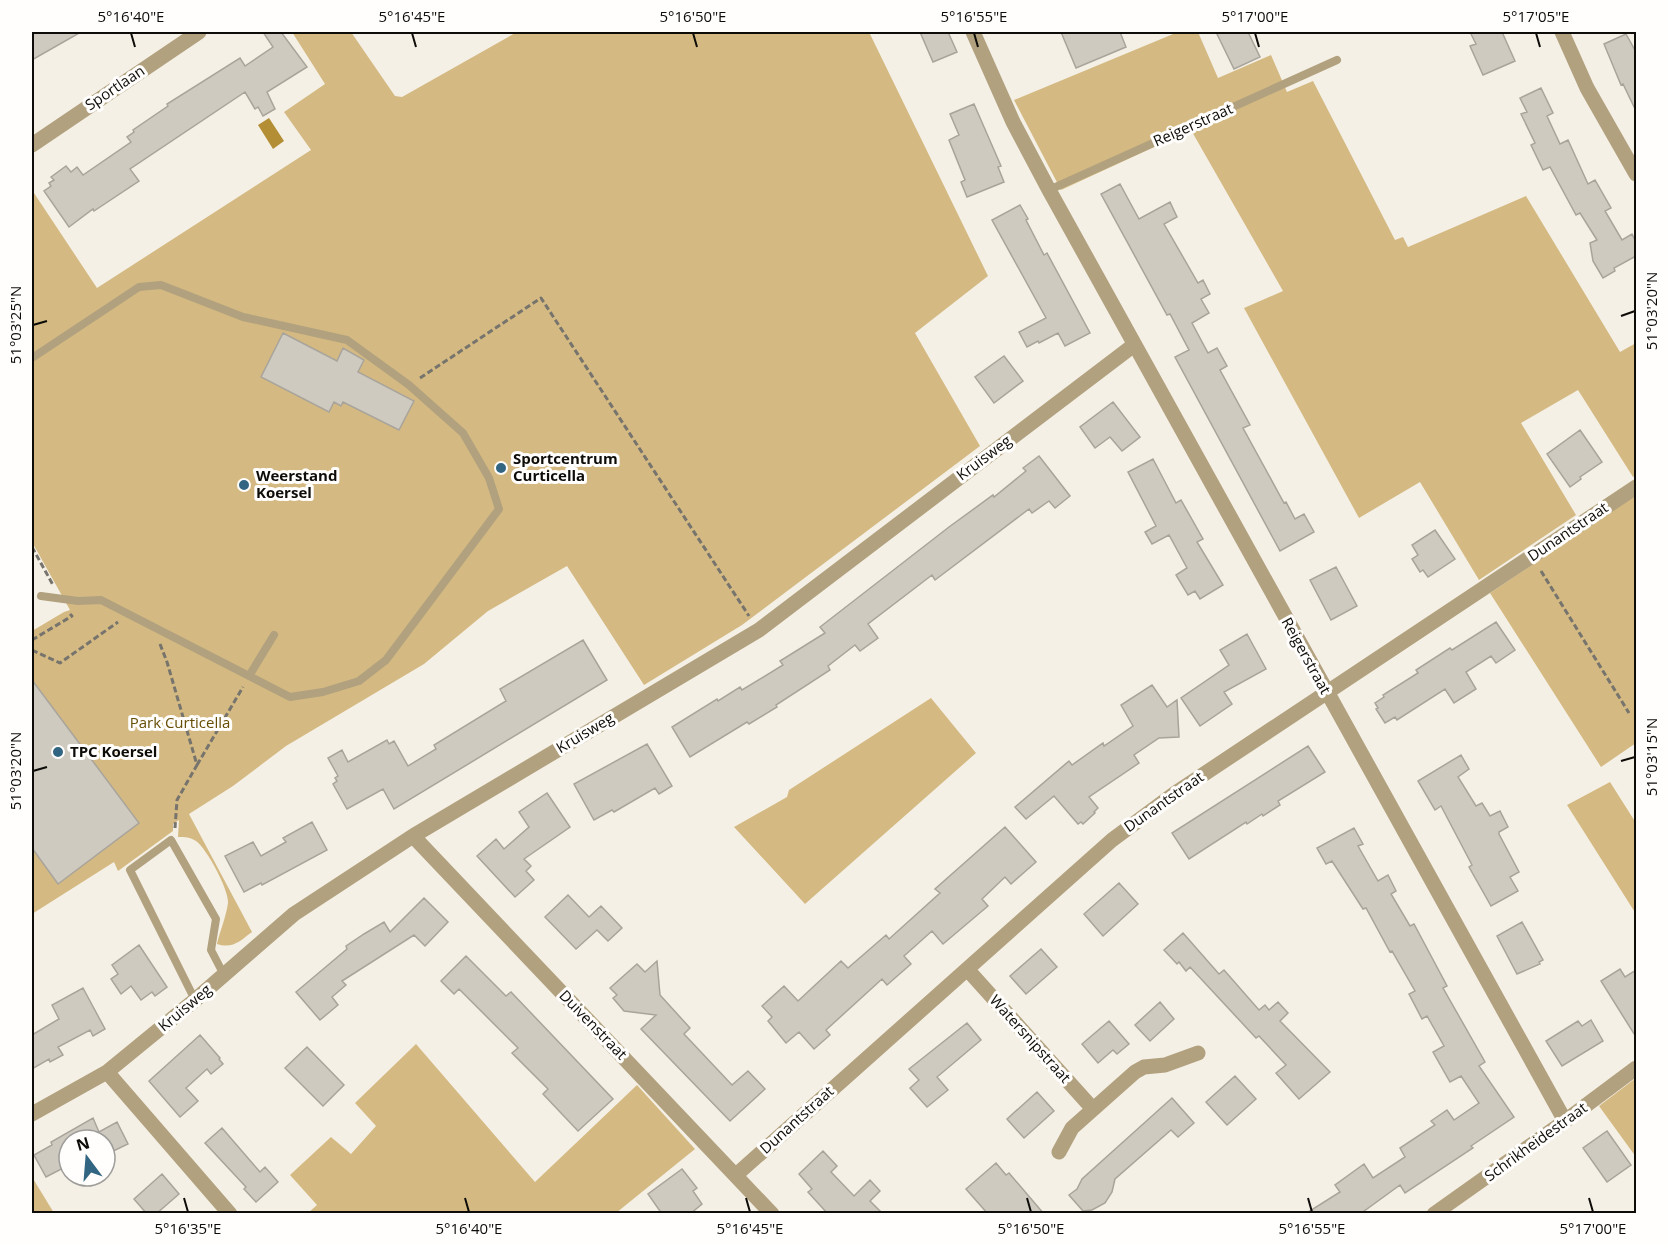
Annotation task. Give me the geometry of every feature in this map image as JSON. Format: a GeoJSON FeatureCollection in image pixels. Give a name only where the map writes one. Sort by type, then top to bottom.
{"type":"FeatureCollection","features":[{"type":"Feature","properties":{"kind":"street","name":"Sportlaan"},"geometry":{"type":"LineString","coordinates":[[32,145],[199,32]]}},
{"type":"Feature","properties":{"kind":"street","name":"Reigerstraat"},"geometry":{"type":"LineString","coordinates":[[974,32],[1013,122],[1049,190],[1565,1121]]}},
{"type":"Feature","properties":{"kind":"street"},"geometry":{"type":"LineString","coordinates":[[1562,32],[1587,88],[1636,174]]}},
{"type":"Feature","properties":{"kind":"street","name":"Kruisweg"},"geometry":{"type":"LineString","coordinates":[[32,1114],[107,1072],[294,914],[413,836],[759,630],[1134,345]]}},
{"type":"Feature","properties":{"kind":"street","name":"Dunantstraat"},"geometry":{"type":"LineString","coordinates":[[736,1175],[1112,840],[1139,819],[1636,487]]}},
{"type":"Feature","properties":{"kind":"street","name":"Duivenstraat"},"geometry":{"type":"LineString","coordinates":[[413,836],[772,1214]]}},
{"type":"Feature","properties":{"kind":"street","name":"Watersnipstraat"},"geometry":{"type":"LineString","coordinates":[[967,969],[1093,1109]]}},
{"type":"Feature","properties":{"kind":"street"},"geometry":{"type":"LineString","coordinates":[[1059,1152],[1072,1128],[1135,1072],[1144,1067],[1165,1065],[1198,1053]]}},
{"type":"Feature","properties":{"kind":"street","name":"Schrikheidestraat"},"geometry":{"type":"LineString","coordinates":[[1434,1214],[1636,1068]]}},
{"type":"Feature","properties":{"kind":"street"},"geometry":{"type":"LineString","coordinates":[[107,1072],[230,1214]]}},
{"type":"Feature","properties":{"kind":"lane","name":"Reigerstraat"},"geometry":{"type":"LineString","coordinates":[[1049,190],[1337,60]]}},
{"type":"Feature","properties":{"kind":"lane"},"geometry":{"type":"LineString","coordinates":[[32,358],[139,288],[161,285],[243,317],[348,340],[409,385],[464,433],[489,478],[499,509],[386,660],[359,681],[323,692],[290,697],[101,600],[41,596]]}},
{"type":"Feature","properties":{"kind":"lane"},"geometry":{"type":"LineString","coordinates":[[249,676],[274,635]]}},
{"type":"Feature","properties":{"kind":"lane"},"geometry":{"type":"LineString","coordinates":[[195,1000],[130,870],[171,840],[216,919],[211,950],[224,975]]}},
{"type":"Feature","properties":{"kind":"path"},"geometry":{"type":"LineString","coordinates":[[409,385],[541,298],[759,630]]}},
{"type":"Feature","properties":{"kind":"path"},"geometry":{"type":"LineString","coordinates":[[32,547],[72,616],[32,640]]}},
{"type":"Feature","properties":{"kind":"path"},"geometry":{"type":"LineString","coordinates":[[1532,557],[1629,713]]}},
{"type":"Feature","properties":{"kind":"path"},"geometry":{"type":"LineString","coordinates":[[32,650],[60,663],[129,614]]}},
{"type":"Feature","properties":{"kind":"path"},"geometry":{"type":"LineString","coordinates":[[153,627],[167,662],[197,765]]}},
{"type":"Feature","properties":{"kind":"path"},"geometry":{"type":"LineString","coordinates":[[171,840],[175,838],[177,800],[249,676]]}},
{"type":"Feature","properties":{"kind":"green space","name":"Sportcentrum Curticella"},"geometry":{"type":"Polygon","coordinates":[[[292,32],[351,32],[395,96],[402,97],[517,32],[869,32],[988,276],[915,333],[980,446],[742,625],[644,685],[567,566],[488,611],[424,664],[286,746],[233,786],[189,814],[252,932],[236,943],[217,944],[228,903],[225,889],[201,845],[192,839],[178,837],[179,820],[173,824],[173,831],[118,871],[114,862],[32,914],[32,631],[70,610],[32,542],[32,190],[97,288],[311,150],[284,112],[325,84],[292,32]]]}},
{"type":"Feature","properties":{"kind":"green space"},"geometry":{"type":"Polygon","coordinates":[[[1178,32],[1198,32],[1218,78],[1271,55],[1287,92],[1313,81],[1395,240],[1403,237],[1408,247],[1526,196],[1620,352],[1636,343],[1636,475],[1633,477],[1578,390],[1521,423],[1576,515],[1479,580],[1420,482],[1359,518],[1244,308],[1283,291],[1191,130],[1061,190],[1014,100],[1178,32]]]}},
{"type":"Feature","properties":{"kind":"green space"},"geometry":{"type":"Polygon","coordinates":[[[1636,495],[1636,743],[1601,767],[1490,593],[1636,495]]]}},
{"type":"Feature","properties":{"kind":"green space"},"geometry":{"type":"Polygon","coordinates":[[[931,698],[976,753],[805,904],[734,827],[787,797],[789,790],[931,698]]]}},
{"type":"Feature","properties":{"kind":"green space"},"geometry":{"type":"Polygon","coordinates":[[[1610,782],[1636,823],[1636,914],[1567,805],[1610,782]]]}},
{"type":"Feature","properties":{"kind":"green space"},"geometry":{"type":"Polygon","coordinates":[[[416,1044],[535,1182],[637,1085],[695,1149],[616,1213],[308,1213],[317,1205],[290,1175],[331,1137],[351,1154],[376,1126],[355,1103],[416,1044]]]}},
{"type":"Feature","properties":{"kind":"green space"},"geometry":{"type":"Polygon","coordinates":[[[1636,1078],[1636,1157],[1599,1106],[1636,1078]]]}},
{"type":"Feature","properties":{"kind":"green space"},"geometry":{"type":"Polygon","coordinates":[[[32,1177],[54,1213],[32,1213],[32,1177]]]}},
{"type":"Feature","properties":{"kind":"shaded area"},"geometry":{"type":"Polygon","coordinates":[[[269,118],[284,141],[273,149],[258,125],[269,118]]]}},
{"type":"Feature","properties":{"kind":"building"},"geometry":{"type":"Polygon","coordinates":[[[32,32],[81,32],[32,60],[32,32]]]}},
{"type":"Feature","properties":{"kind":"building"},"geometry":{"type":"Polygon","coordinates":[[[263,32],[281,32],[307,67],[267,92],[275,109],[263,116],[258,107],[255,109],[245,92],[130,169],[139,181],[94,211],[93,209],[69,227],[44,191],[51,186],[49,183],[54,180],[51,177],[66,166],[71,172],[77,167],[83,175],[131,142],[127,137],[134,132],[133,130],[168,106],[167,104],[240,58],[245,66],[273,47],[263,32]]]}},
{"type":"Feature","properties":{"kind":"building"},"geometry":{"type":"Polygon","coordinates":[[[920,32],[948,32],[957,52],[933,62],[920,32]]]}},
{"type":"Feature","properties":{"kind":"building"},"geometry":{"type":"Polygon","coordinates":[[[1061,32],[1120,32],[1126,47],[1076,68],[1061,32]]]}},
{"type":"Feature","properties":{"kind":"building"},"geometry":{"type":"Polygon","coordinates":[[[1216,32],[1248,32],[1260,57],[1234,69],[1216,32]]]}},
{"type":"Feature","properties":{"kind":"building"},"geometry":{"type":"Polygon","coordinates":[[[1470,32],[1502,32],[1515,61],[1483,75],[1470,46],[1476,44],[1470,32]]]}},
{"type":"Feature","properties":{"kind":"building"},"geometry":{"type":"Polygon","coordinates":[[[1626,34],[1636,52],[1636,111],[1623,84],[1621,85],[1604,44],[1626,34]]]}},
{"type":"Feature","properties":{"kind":"building"},"geometry":{"type":"Polygon","coordinates":[[[1541,88],[1553,113],[1547,116],[1560,144],[1568,140],[1588,184],[1595,180],[1611,208],[1605,211],[1622,240],[1632,234],[1636,242],[1636,256],[1614,268],[1615,271],[1603,278],[1593,261],[1590,243],[1597,240],[1580,213],[1576,215],[1550,167],[1543,170],[1531,145],[1535,143],[1521,114],[1527,112],[1520,98],[1541,88]]]}},
{"type":"Feature","properties":{"kind":"building"},"geometry":{"type":"Polygon","coordinates":[[[974,104],[1001,166],[998,167],[1004,182],[967,197],[961,182],[965,180],[949,140],[959,135],[950,114],[974,104]]]}},
{"type":"Feature","properties":{"kind":"building"},"geometry":{"type":"Polygon","coordinates":[[[1120,184],[1139,219],[1170,202],[1177,217],[1164,224],[1198,283],[1203,280],[1210,294],[1201,299],[1209,313],[1192,323],[1208,353],[1217,348],[1227,366],[1220,370],[1250,425],[1243,428],[1284,503],[1286,502],[1295,519],[1304,514],[1314,532],[1280,551],[1175,357],[1189,350],[1170,314],[1167,315],[1101,194],[1120,184]]]}},
{"type":"Feature","properties":{"kind":"building"},"geometry":{"type":"Polygon","coordinates":[[[1020,205],[1044,255],[1047,253],[1090,333],[1065,346],[1058,333],[1027,347],[1019,332],[1046,318],[992,220],[1020,205]]]}},
{"type":"Feature","properties":{"kind":"building"},"geometry":{"type":"Polygon","coordinates":[[[283,333],[337,361],[343,348],[364,360],[358,372],[414,401],[399,430],[343,402],[341,406],[334,402],[329,412],[261,377],[283,333]]]}},
{"type":"Feature","properties":{"kind":"building"},"geometry":{"type":"Polygon","coordinates":[[[1004,356],[1023,381],[994,403],[975,377],[1004,356]]]}},
{"type":"Feature","properties":{"kind":"building"},"geometry":{"type":"Polygon","coordinates":[[[1113,402],[1140,437],[1122,451],[1110,437],[1095,448],[1080,427],[1113,402]]]}},
{"type":"Feature","properties":{"kind":"building"},"geometry":{"type":"Polygon","coordinates":[[[1580,430],[1602,462],[1570,487],[1547,454],[1580,430]]]}},
{"type":"Feature","properties":{"kind":"building"},"geometry":{"type":"Polygon","coordinates":[[[1039,456],[1070,496],[1055,508],[1049,501],[1032,513],[1029,509],[935,580],[932,575],[868,624],[878,638],[860,651],[855,645],[828,666],[830,670],[776,705],[777,707],[749,724],[747,722],[690,757],[672,727],[717,699],[718,701],[740,687],[742,690],[783,665],[780,661],[825,633],[820,627],[949,527],[993,495],[994,497],[1026,471],[1023,468],[1039,456]]]}},
{"type":"Feature","properties":{"kind":"building"},"geometry":{"type":"Polygon","coordinates":[[[1153,459],[1176,503],[1181,500],[1203,539],[1197,542],[1223,585],[1200,599],[1195,591],[1188,595],[1176,575],[1187,568],[1169,535],[1152,544],[1145,532],[1156,526],[1128,472],[1153,459]]]}},
{"type":"Feature","properties":{"kind":"building"},"geometry":{"type":"Polygon","coordinates":[[[1435,530],[1455,559],[1428,577],[1423,570],[1420,572],[1412,559],[1418,555],[1412,545],[1435,530]]]}},
{"type":"Feature","properties":{"kind":"building"},"geometry":{"type":"Polygon","coordinates":[[[1336,567],[1357,606],[1331,620],[1310,580],[1336,567]]]}},
{"type":"Feature","properties":{"kind":"building"},"geometry":{"type":"Polygon","coordinates":[[[1496,622],[1515,650],[1496,663],[1491,656],[1466,672],[1476,689],[1454,703],[1445,689],[1397,720],[1395,717],[1385,723],[1375,703],[1384,697],[1383,695],[1418,673],[1416,670],[1450,648],[1452,650],[1496,622]]]}},
{"type":"Feature","properties":{"kind":"building"},"geometry":{"type":"Polygon","coordinates":[[[1247,634],[1266,669],[1224,692],[1232,704],[1200,726],[1181,698],[1229,665],[1220,650],[1247,634]]]}},
{"type":"Feature","properties":{"kind":"building"},"geometry":{"type":"Polygon","coordinates":[[[583,640],[607,680],[394,809],[383,789],[347,809],[333,784],[337,781],[335,778],[338,776],[328,758],[342,750],[348,762],[387,740],[389,744],[394,741],[408,766],[436,749],[434,745],[506,701],[500,689],[583,640]]]}},
{"type":"Feature","properties":{"kind":"building","name":"TPC Koersel"},"geometry":{"type":"Polygon","coordinates":[[[32,680],[139,823],[58,884],[32,848],[32,680]]]}},
{"type":"Feature","properties":{"kind":"building"},"geometry":{"type":"Polygon","coordinates":[[[1152,685],[1167,707],[1177,700],[1179,737],[1159,738],[1134,755],[1139,763],[1089,797],[1098,808],[1083,824],[1081,822],[1078,824],[1054,796],[1026,819],[1015,807],[1069,761],[1072,765],[1103,743],[1104,746],[1133,726],[1121,705],[1152,685]]]}},
{"type":"Feature","properties":{"kind":"building"},"geometry":{"type":"Polygon","coordinates":[[[647,744],[672,786],[659,794],[655,788],[614,812],[612,810],[594,820],[574,784],[647,744]]]}},
{"type":"Feature","properties":{"kind":"building"},"geometry":{"type":"Polygon","coordinates":[[[1308,746],[1325,772],[1278,801],[1280,805],[1263,816],[1262,814],[1247,824],[1246,822],[1189,859],[1172,833],[1308,746]]]}},
{"type":"Feature","properties":{"kind":"building"},"geometry":{"type":"Polygon","coordinates":[[[1461,755],[1469,769],[1458,777],[1476,806],[1482,803],[1490,816],[1500,811],[1508,827],[1499,834],[1519,872],[1510,877],[1518,891],[1491,906],[1469,867],[1472,865],[1441,806],[1435,810],[1418,781],[1461,755]]]}},
{"type":"Feature","properties":{"kind":"building"},"geometry":{"type":"Polygon","coordinates":[[[547,793],[570,827],[524,859],[531,866],[526,871],[534,880],[515,897],[477,856],[496,839],[504,849],[529,827],[519,812],[547,793]]]}},
{"type":"Feature","properties":{"kind":"building"},"geometry":{"type":"Polygon","coordinates":[[[312,822],[327,850],[262,885],[261,883],[244,892],[225,856],[253,842],[261,856],[286,842],[283,838],[312,822]]]}},
{"type":"Feature","properties":{"kind":"building"},"geometry":{"type":"Polygon","coordinates":[[[1005,827],[1036,862],[1011,884],[1005,877],[982,899],[988,906],[943,944],[932,931],[904,956],[911,964],[887,985],[882,979],[826,1030],[830,1035],[814,1049],[799,1032],[786,1043],[768,1021],[772,1017],[762,1006],[784,986],[798,1001],[841,961],[848,968],[886,935],[889,939],[940,893],[935,889],[1005,827]]]}},
{"type":"Feature","properties":{"kind":"building"},"geometry":{"type":"Polygon","coordinates":[[[1354,828],[1363,844],[1358,846],[1378,881],[1388,875],[1396,891],[1391,894],[1410,926],[1414,924],[1447,986],[1443,988],[1485,1062],[1479,1066],[1514,1117],[1471,1146],[1473,1148],[1405,1193],[1400,1185],[1360,1214],[1305,1214],[1340,1192],[1335,1185],[1364,1164],[1373,1178],[1405,1157],[1400,1148],[1435,1125],[1431,1121],[1447,1110],[1454,1120],[1479,1103],[1461,1076],[1450,1082],[1433,1052],[1444,1046],[1427,1016],[1422,1019],[1409,994],[1415,991],[1366,908],[1363,909],[1332,861],[1326,864],[1317,848],[1354,828]]]}},
{"type":"Feature","properties":{"kind":"building"},"geometry":{"type":"Polygon","coordinates":[[[1119,883],[1138,904],[1103,936],[1084,914],[1119,883]]]}},
{"type":"Feature","properties":{"kind":"building"},"geometry":{"type":"Polygon","coordinates":[[[568,895],[589,917],[601,906],[622,928],[608,941],[597,930],[576,949],[545,917],[568,895]]]}},
{"type":"Feature","properties":{"kind":"building"},"geometry":{"type":"Polygon","coordinates":[[[424,898],[448,922],[425,946],[414,935],[342,981],[346,985],[332,997],[338,1005],[320,1020],[296,992],[347,949],[346,946],[384,922],[390,932],[424,898]]]}},
{"type":"Feature","properties":{"kind":"building"},"geometry":{"type":"Polygon","coordinates":[[[1522,922],[1543,960],[1539,962],[1540,964],[1517,974],[1497,936],[1522,922]]]}},
{"type":"Feature","properties":{"kind":"building"},"geometry":{"type":"Polygon","coordinates":[[[1183,933],[1219,974],[1224,970],[1259,1010],[1265,1005],[1269,1010],[1278,1002],[1288,1013],[1280,1021],[1330,1072],[1299,1099],[1276,1073],[1286,1065],[1259,1036],[1256,1038],[1190,967],[1186,971],[1164,950],[1183,933]]]}},
{"type":"Feature","properties":{"kind":"building"},"geometry":{"type":"Polygon","coordinates":[[[139,945],[167,987],[155,996],[152,992],[141,1000],[131,986],[121,994],[111,979],[118,974],[112,965],[139,945]]]}},
{"type":"Feature","properties":{"kind":"building"},"geometry":{"type":"Polygon","coordinates":[[[1041,949],[1057,967],[1026,994],[1010,976],[1041,949]]]}},
{"type":"Feature","properties":{"kind":"building"},"geometry":{"type":"Polygon","coordinates":[[[466,956],[506,996],[511,992],[613,1099],[578,1131],[543,1094],[548,1089],[512,1053],[518,1048],[459,989],[454,994],[441,981],[466,956]]]}},
{"type":"Feature","properties":{"kind":"building"},"geometry":{"type":"Polygon","coordinates":[[[657,961],[660,995],[690,1028],[684,1034],[732,1085],[748,1071],[765,1089],[730,1121],[641,1029],[656,1015],[624,1011],[613,998],[617,995],[610,988],[637,964],[645,972],[657,961]]]}},
{"type":"Feature","properties":{"kind":"building"},"geometry":{"type":"Polygon","coordinates":[[[1620,969],[1625,977],[1636,970],[1636,1037],[1601,981],[1620,969]]]}},
{"type":"Feature","properties":{"kind":"building"},"geometry":{"type":"Polygon","coordinates":[[[83,988],[105,1029],[93,1036],[90,1030],[58,1047],[63,1055],[50,1062],[49,1059],[32,1069],[32,1035],[59,1019],[52,1005],[83,988]]]}},
{"type":"Feature","properties":{"kind":"building"},"geometry":{"type":"Polygon","coordinates":[[[1160,1002],[1174,1019],[1150,1041],[1135,1025],[1160,1002]]]}},
{"type":"Feature","properties":{"kind":"building"},"geometry":{"type":"Polygon","coordinates":[[[1591,1020],[1603,1041],[1562,1066],[1546,1041],[1578,1021],[1582,1026],[1591,1020]]]}},
{"type":"Feature","properties":{"kind":"building"},"geometry":{"type":"Polygon","coordinates":[[[1109,1021],[1129,1044],[1117,1054],[1113,1050],[1098,1063],[1082,1044],[1109,1021]]]}},
{"type":"Feature","properties":{"kind":"building"},"geometry":{"type":"Polygon","coordinates":[[[967,1023],[981,1040],[937,1077],[948,1090],[927,1107],[910,1088],[919,1080],[909,1069],[967,1023]]]}},
{"type":"Feature","properties":{"kind":"building"},"geometry":{"type":"Polygon","coordinates":[[[200,1035],[223,1064],[211,1074],[207,1069],[186,1088],[198,1101],[180,1117],[149,1081],[200,1035]]]}},
{"type":"Feature","properties":{"kind":"building"},"geometry":{"type":"Polygon","coordinates":[[[307,1047],[344,1085],[323,1106],[285,1068],[307,1047]]]}},
{"type":"Feature","properties":{"kind":"building"},"geometry":{"type":"Polygon","coordinates":[[[1235,1076],[1256,1099],[1227,1125],[1206,1102],[1235,1076]]]}},
{"type":"Feature","properties":{"kind":"building"},"geometry":{"type":"Polygon","coordinates":[[[1037,1092],[1054,1111],[1024,1138],[1007,1119],[1037,1092]]]}},
{"type":"Feature","properties":{"kind":"building"},"geometry":{"type":"Polygon","coordinates":[[[1172,1098],[1194,1123],[1178,1137],[1171,1130],[1115,1179],[1112,1192],[1105,1203],[1092,1210],[1083,1211],[1069,1195],[1077,1189],[1082,1179],[1172,1098]]]}},
{"type":"Feature","properties":{"kind":"building"},"geometry":{"type":"Polygon","coordinates":[[[93,1118],[97,1128],[76,1128],[93,1118]]]}},
{"type":"Feature","properties":{"kind":"building"},"geometry":{"type":"Polygon","coordinates":[[[117,1122],[128,1144],[117,1149],[117,1128],[106,1128],[117,1122]]]}},
{"type":"Feature","properties":{"kind":"building"},"geometry":{"type":"Polygon","coordinates":[[[222,1128],[260,1172],[265,1167],[278,1182],[256,1202],[244,1189],[246,1187],[205,1143],[222,1128]]]}},
{"type":"Feature","properties":{"kind":"building"},"geometry":{"type":"Polygon","coordinates":[[[1607,1131],[1631,1165],[1607,1182],[1583,1148],[1607,1131]]]}},
{"type":"Feature","properties":{"kind":"building"},"geometry":{"type":"Polygon","coordinates":[[[57,1139],[57,1171],[46,1177],[34,1155],[52,1145],[51,1142],[57,1139]]]}},
{"type":"Feature","properties":{"kind":"building"},"geometry":{"type":"Polygon","coordinates":[[[823,1151],[837,1166],[831,1172],[854,1196],[870,1180],[880,1191],[870,1201],[883,1214],[828,1214],[808,1192],[812,1189],[799,1174],[823,1151]]]}},
{"type":"Feature","properties":{"kind":"building"},"geometry":{"type":"Polygon","coordinates":[[[996,1163],[1006,1175],[1009,1173],[1044,1214],[988,1214],[966,1189],[996,1163]]]}},
{"type":"Feature","properties":{"kind":"building"},"geometry":{"type":"Polygon","coordinates":[[[682,1169],[697,1188],[693,1191],[702,1204],[690,1214],[662,1214],[648,1194],[682,1169]]]}},
{"type":"Feature","properties":{"kind":"building"},"geometry":{"type":"Polygon","coordinates":[[[162,1174],[179,1194],[156,1214],[147,1214],[134,1199],[162,1174]]]}},
{"type":"Feature","properties":{"kind":"place","name":"Sportcentrum Curticella"},"geometry":{"type":"Point","coordinates":[501,468]}},
{"type":"Feature","properties":{"kind":"place","name":"Weerstand Koersel"},"geometry":{"type":"Point","coordinates":[244,485]}},
{"type":"Feature","properties":{"kind":"place","name":"TPC Koersel"},"geometry":{"type":"Point","coordinates":[58,752]}},
{"type":"Feature","properties":{"kind":"park label","name":"Park Curticella"},"geometry":{"type":"Point","coordinates":[180,723]}}]}
